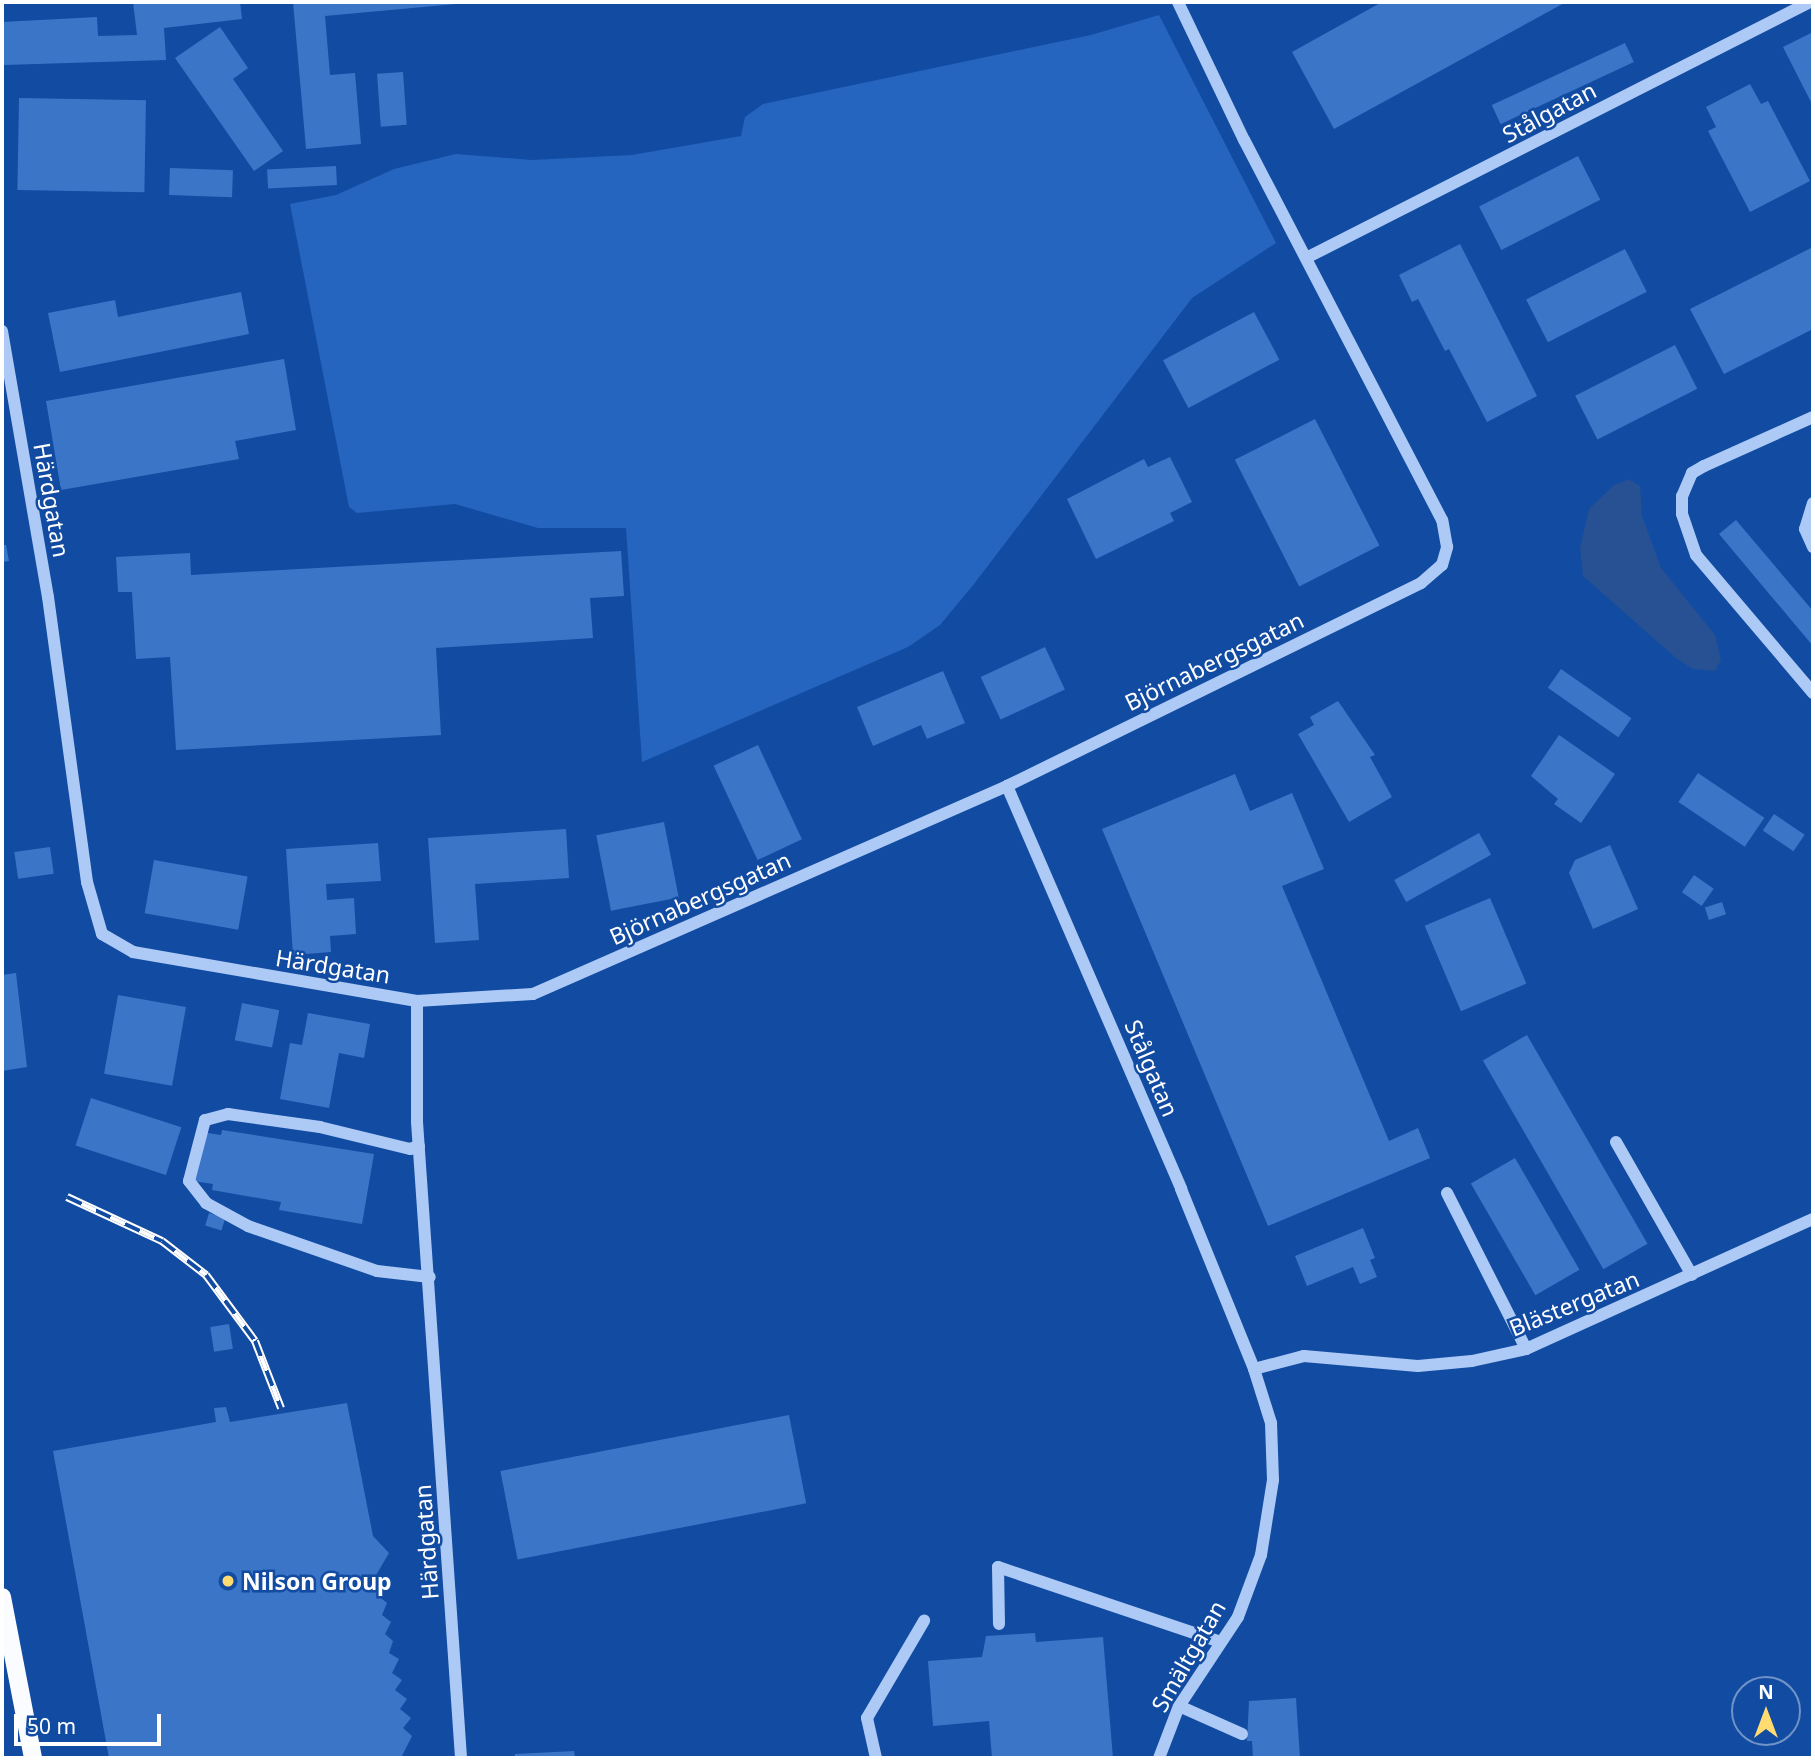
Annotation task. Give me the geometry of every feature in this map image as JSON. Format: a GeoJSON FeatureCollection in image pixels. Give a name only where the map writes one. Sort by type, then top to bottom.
{"type":"FeatureCollection","features":[{"type":"Feature","properties":{"kind":"main road"},"geometry":{"type":"LineString","coordinates":[[2,1597],[33,1758]]}},
{"type":"Feature","properties":{"kind":"street","name":"Björnabergsgatan"},"geometry":{"type":"LineString","coordinates":[[418,1001],[533,994],[1007,786],[1421,583],[1442,565],[1447,547],[1442,520],[1306,258],[1178,2]]}},
{"type":"Feature","properties":{"kind":"street","name":"Stålgatan"},"geometry":{"type":"LineString","coordinates":[[1306,258],[1810,2]]}},
{"type":"Feature","properties":{"kind":"street","name":"Härdgatan"},"geometry":{"type":"LineString","coordinates":[[2,331],[48,597],[87,882],[102,934],[133,952],[418,1001],[419,1146],[461,1758]]}},
{"type":"Feature","properties":{"kind":"street"},"geometry":{"type":"LineString","coordinates":[[1813,417],[1692,473],[1682,496],[1682,514],[1696,555],[1813,693]]}},
{"type":"Feature","properties":{"kind":"street"},"geometry":{"type":"LineString","coordinates":[[1813,503],[1805,529],[1813,547]]}},
{"type":"Feature","properties":{"kind":"street","name":"Stålgatan"},"geometry":{"type":"LineString","coordinates":[[1007,786],[1254,1370]]}},
{"type":"Feature","properties":{"kind":"street"},"geometry":{"type":"LineString","coordinates":[[419,1146],[410,1149],[263,1117],[221,1115],[205,1120],[199,1131],[190,1181],[206,1203],[248,1226],[377,1271],[430,1277]]}},
{"type":"Feature","properties":{"kind":"street"},"geometry":{"type":"LineString","coordinates":[[1616,1142],[1692,1275]]}},
{"type":"Feature","properties":{"kind":"street"},"geometry":{"type":"LineString","coordinates":[[1447,1193],[1526,1349]]}},
{"type":"Feature","properties":{"kind":"street","name":"Blästergatan"},"geometry":{"type":"LineString","coordinates":[[1254,1370],[1304,1356],[1418,1366],[1472,1361],[1526,1349],[1813,1219]]}},
{"type":"Feature","properties":{"kind":"street","name":"Smältgatan"},"geometry":{"type":"LineString","coordinates":[[1159,1758],[1179,1706],[1247,1596],[1270,1513],[1271,1423],[1254,1370]]}},
{"type":"Feature","properties":{"kind":"street"},"geometry":{"type":"LineString","coordinates":[[999,1624],[998,1567],[1221,1642]]}},
{"type":"Feature","properties":{"kind":"street"},"geometry":{"type":"LineString","coordinates":[[876,1758],[867,1718],[924,1621]]}},
{"type":"Feature","properties":{"kind":"street"},"geometry":{"type":"LineString","coordinates":[[1179,1706],[1242,1734]]}},
{"type":"Feature","properties":{"kind":"shaded area"},"geometry":{"type":"Polygon","coordinates":[[[1159,15],[1276,243],[1192,298],[974,584],[940,625],[908,647],[642,762],[626,528],[538,528],[455,504],[357,513],[349,507],[290,204],[336,195],[394,169],[456,154],[532,160],[632,155],[741,136],[745,117],[763,104],[1091,35],[1159,15]]]}},
{"type":"Feature","properties":{"kind":"shaded area"},"geometry":{"type":"Polygon","coordinates":[[[1629,479],[1640,486],[1642,516],[1661,568],[1715,635],[1721,660],[1715,671],[1693,669],[1676,658],[1583,576],[1580,548],[1589,509],[1614,485],[1629,479]]]}},
{"type":"Feature","properties":{"kind":"building"},"geometry":{"type":"Polygon","coordinates":[[[133,2],[240,2],[242,19],[164,28],[166,60],[4,65],[2,22],[97,17],[98,36],[137,35],[133,2]]]}},
{"type":"Feature","properties":{"kind":"building"},"geometry":{"type":"Polygon","coordinates":[[[293,2],[456,4],[325,16],[330,75],[355,73],[361,144],[306,149],[293,2]]]}},
{"type":"Feature","properties":{"kind":"building"},"geometry":{"type":"Polygon","coordinates":[[[1382,2],[1566,2],[1334,129],[1292,52],[1382,2]]]}},
{"type":"Feature","properties":{"kind":"building"},"geometry":{"type":"Polygon","coordinates":[[[220,27],[248,68],[233,79],[283,151],[254,171],[175,58],[220,27]]]}},
{"type":"Feature","properties":{"kind":"building"},"geometry":{"type":"Polygon","coordinates":[[[1813,32],[1813,106],[1783,47],[1813,32]]]}},
{"type":"Feature","properties":{"kind":"building"},"geometry":{"type":"Polygon","coordinates":[[[1625,43],[1634,62],[1501,124],[1492,105],[1625,43]]]}},
{"type":"Feature","properties":{"kind":"building"},"geometry":{"type":"Polygon","coordinates":[[[403,72],[407,125],[381,127],[377,74],[403,72]]]}},
{"type":"Feature","properties":{"kind":"building"},"geometry":{"type":"Polygon","coordinates":[[[1750,84],[1761,104],[1768,101],[1810,181],[1750,212],[1708,131],[1716,127],[1706,107],[1750,84]]]}},
{"type":"Feature","properties":{"kind":"building"},"geometry":{"type":"Polygon","coordinates":[[[19,98],[146,100],[144,192],[17,190],[19,98]]]}},
{"type":"Feature","properties":{"kind":"building"},"geometry":{"type":"Polygon","coordinates":[[[1578,156],[1600,200],[1501,250],[1479,206],[1578,156]]]}},
{"type":"Feature","properties":{"kind":"building"},"geometry":{"type":"Polygon","coordinates":[[[336,166],[337,185],[268,189],[267,170],[336,166]]]}},
{"type":"Feature","properties":{"kind":"building"},"geometry":{"type":"Polygon","coordinates":[[[170,168],[233,170],[232,197],[169,195],[170,168]]]}},
{"type":"Feature","properties":{"kind":"building"},"geometry":{"type":"Polygon","coordinates":[[[1460,244],[1537,396],[1487,422],[1449,349],[1445,351],[1418,299],[1412,302],[1399,275],[1460,244]]]}},
{"type":"Feature","properties":{"kind":"building"},"geometry":{"type":"Polygon","coordinates":[[[1813,247],[1813,329],[1724,374],[1690,309],[1813,247]]]}},
{"type":"Feature","properties":{"kind":"building"},"geometry":{"type":"Polygon","coordinates":[[[1625,249],[1647,292],[1548,342],[1526,299],[1625,249]]]}},
{"type":"Feature","properties":{"kind":"building"},"geometry":{"type":"Polygon","coordinates":[[[241,292],[249,334],[60,372],[48,313],[115,300],[118,317],[241,292]]]}},
{"type":"Feature","properties":{"kind":"building"},"geometry":{"type":"Polygon","coordinates":[[[1254,312],[1279,360],[1188,408],[1163,360],[1254,312]]]}},
{"type":"Feature","properties":{"kind":"building"},"geometry":{"type":"Polygon","coordinates":[[[1675,345],[1697,389],[1597,440],[1575,396],[1675,345]]]}},
{"type":"Feature","properties":{"kind":"building"},"geometry":{"type":"Polygon","coordinates":[[[284,359],[296,430],[235,441],[239,459],[61,490],[46,401],[284,359]]]}},
{"type":"Feature","properties":{"kind":"building"},"geometry":{"type":"Polygon","coordinates":[[[1315,419],[1379,546],[1299,586],[1235,460],[1315,419]]]}},
{"type":"Feature","properties":{"kind":"building"},"geometry":{"type":"Polygon","coordinates":[[[1170,457],[1192,502],[1170,513],[1174,521],[1096,559],[1067,499],[1144,459],[1148,467],[1170,457]]]}},
{"type":"Feature","properties":{"kind":"building"},"geometry":{"type":"Polygon","coordinates":[[[1736,520],[1813,611],[1813,646],[1719,534],[1736,520]]]}},
{"type":"Feature","properties":{"kind":"building"},"geometry":{"type":"Polygon","coordinates":[[[2,545],[6,545],[9,561],[2,562],[2,545]]]}},
{"type":"Feature","properties":{"kind":"building"},"geometry":{"type":"Polygon","coordinates":[[[621,551],[624,596],[590,598],[593,638],[436,648],[441,735],[176,750],[170,657],[136,659],[132,592],[118,592],[116,557],[190,553],[191,575],[621,551]]]}},
{"type":"Feature","properties":{"kind":"building"},"geometry":{"type":"Polygon","coordinates":[[[1045,647],[1065,690],[1001,720],[981,677],[1045,647]]]}},
{"type":"Feature","properties":{"kind":"building"},"geometry":{"type":"Polygon","coordinates":[[[1561,669],[1631,718],[1618,737],[1548,688],[1561,669]]]}},
{"type":"Feature","properties":{"kind":"building"},"geometry":{"type":"Polygon","coordinates":[[[943,671],[965,723],[927,739],[921,725],[873,746],[857,707],[943,671]]]}},
{"type":"Feature","properties":{"kind":"building"},"geometry":{"type":"Polygon","coordinates":[[[1338,701],[1375,755],[1370,757],[1392,797],[1349,822],[1298,734],[1314,725],[1310,717],[1338,701]]]}},
{"type":"Feature","properties":{"kind":"building"},"geometry":{"type":"Polygon","coordinates":[[[1559,735],[1615,774],[1581,823],[1554,804],[1558,799],[1531,776],[1559,735]]]}},
{"type":"Feature","properties":{"kind":"building"},"geometry":{"type":"Polygon","coordinates":[[[758,745],[802,839],[758,860],[714,766],[758,745]]]}},
{"type":"Feature","properties":{"kind":"building"},"geometry":{"type":"Polygon","coordinates":[[[1698,773],[1764,818],[1745,847],[1678,802],[1698,773]]]}},
{"type":"Feature","properties":{"kind":"building"},"geometry":{"type":"Polygon","coordinates":[[[1235,774],[1250,811],[1292,793],[1324,869],[1282,886],[1389,1141],[1418,1128],[1430,1158],[1268,1226],[1102,829],[1235,774]]]}},
{"type":"Feature","properties":{"kind":"building"},"geometry":{"type":"Polygon","coordinates":[[[1774,814],[1805,835],[1793,851],[1763,831],[1774,814]]]}},
{"type":"Feature","properties":{"kind":"building"},"geometry":{"type":"Polygon","coordinates":[[[664,822],[679,898],[611,911],[596,835],[664,822]]]}},
{"type":"Feature","properties":{"kind":"building"},"geometry":{"type":"Polygon","coordinates":[[[566,829],[569,878],[475,884],[479,940],[435,943],[428,838],[566,829]]]}},
{"type":"Feature","properties":{"kind":"building"},"geometry":{"type":"Polygon","coordinates":[[[1479,833],[1491,855],[1406,902],[1394,880],[1479,833]]]}},
{"type":"Feature","properties":{"kind":"building"},"geometry":{"type":"Polygon","coordinates":[[[378,843],[381,881],[326,884],[327,900],[354,898],[356,934],[330,936],[331,952],[293,955],[286,849],[378,843]]]}},
{"type":"Feature","properties":{"kind":"building"},"geometry":{"type":"Polygon","coordinates":[[[1610,845],[1638,909],[1593,929],[1569,873],[1575,860],[1610,845]]]}},
{"type":"Feature","properties":{"kind":"building"},"geometry":{"type":"Polygon","coordinates":[[[50,847],[54,874],[18,879],[14,852],[50,847]]]}},
{"type":"Feature","properties":{"kind":"building"},"geometry":{"type":"Polygon","coordinates":[[[154,860],[248,876],[238,930],[145,913],[154,860]]]}},
{"type":"Feature","properties":{"kind":"building"},"geometry":{"type":"Polygon","coordinates":[[[1694,875],[1714,889],[1702,906],[1682,892],[1694,875]]]}},
{"type":"Feature","properties":{"kind":"building"},"geometry":{"type":"Polygon","coordinates":[[[1490,898],[1526,984],[1461,1011],[1425,926],[1490,898]]]}},
{"type":"Feature","properties":{"kind":"building"},"geometry":{"type":"Polygon","coordinates":[[[1722,902],[1726,914],[1709,920],[1705,908],[1722,902]]]}},
{"type":"Feature","properties":{"kind":"building"},"geometry":{"type":"Polygon","coordinates":[[[16,973],[27,1067],[2,1071],[2,975],[16,973]]]}},
{"type":"Feature","properties":{"kind":"building"},"geometry":{"type":"Polygon","coordinates":[[[118,995],[186,1007],[172,1086],[104,1074],[118,995]]]}},
{"type":"Feature","properties":{"kind":"building"},"geometry":{"type":"Polygon","coordinates":[[[242,1003],[279,1010],[272,1048],[235,1040],[242,1003]]]}},
{"type":"Feature","properties":{"kind":"building"},"geometry":{"type":"Polygon","coordinates":[[[308,1013],[370,1024],[364,1058],[339,1053],[329,1108],[280,1099],[290,1043],[302,1045],[308,1013]]]}},
{"type":"Feature","properties":{"kind":"building"},"geometry":{"type":"Polygon","coordinates":[[[1527,1035],[1648,1244],[1603,1269],[1483,1060],[1527,1035]]]}},
{"type":"Feature","properties":{"kind":"building"},"geometry":{"type":"Polygon","coordinates":[[[91,1098],[181,1127],[166,1175],[76,1146],[91,1098]]]}},
{"type":"Feature","properties":{"kind":"building"},"geometry":{"type":"Polygon","coordinates":[[[222,1130],[374,1154],[362,1224],[279,1210],[281,1202],[212,1190],[213,1184],[193,1181],[201,1132],[221,1135],[222,1130]]]}},
{"type":"Feature","properties":{"kind":"building"},"geometry":{"type":"Polygon","coordinates":[[[1515,1158],[1580,1270],[1535,1295],[1471,1184],[1515,1158]]]}},
{"type":"Feature","properties":{"kind":"building"},"geometry":{"type":"Polygon","coordinates":[[[209,1213],[225,1218],[221,1230],[205,1225],[209,1213]]]}},
{"type":"Feature","properties":{"kind":"building"},"geometry":{"type":"Polygon","coordinates":[[[1363,1228],[1375,1258],[1370,1260],[1377,1277],[1360,1284],[1353,1267],[1307,1286],[1295,1256],[1363,1228]]]}},
{"type":"Feature","properties":{"kind":"building"},"geometry":{"type":"Polygon","coordinates":[[[229,1324],[233,1349],[214,1352],[210,1327],[229,1324]]]}},
{"type":"Feature","properties":{"kind":"building","name":"Nilson Group"},"geometry":{"type":"Polygon","coordinates":[[[347,1403],[373,1536],[389,1553],[375,1577],[386,1584],[377,1595],[387,1603],[382,1615],[391,1622],[385,1634],[393,1641],[389,1653],[399,1659],[392,1673],[402,1680],[395,1690],[407,1699],[400,1709],[411,1718],[403,1728],[412,1736],[401,1758],[109,1758],[53,1451],[216,1422],[214,1408],[226,1407],[230,1422],[347,1403]]]}},
{"type":"Feature","properties":{"kind":"building"},"geometry":{"type":"Polygon","coordinates":[[[789,1415],[806,1503],[518,1559],[500,1471],[789,1415]]]}},
{"type":"Feature","properties":{"kind":"building"},"geometry":{"type":"Polygon","coordinates":[[[1035,1633],[1036,1642],[1103,1637],[1113,1758],[992,1758],[989,1721],[933,1726],[928,1661],[982,1657],[986,1636],[1035,1633]]]}},
{"type":"Feature","properties":{"kind":"building"},"geometry":{"type":"Polygon","coordinates":[[[1296,1698],[1300,1758],[1253,1758],[1252,1741],[1247,1741],[1249,1701],[1296,1698]]]}},
{"type":"Feature","properties":{"kind":"building"},"geometry":{"type":"Polygon","coordinates":[[[574,1751],[575,1758],[515,1758],[515,1754],[574,1751]]]}},
{"type":"Feature","properties":{"kind":"railway"},"geometry":{"type":"LineString","coordinates":[[67,1197],[162,1241],[206,1275],[255,1341],[281,1408]]}},
{"type":"Feature","properties":{"kind":"place","name":"Nilson Group"},"geometry":{"type":"Point","coordinates":[228,1581]}}]}
